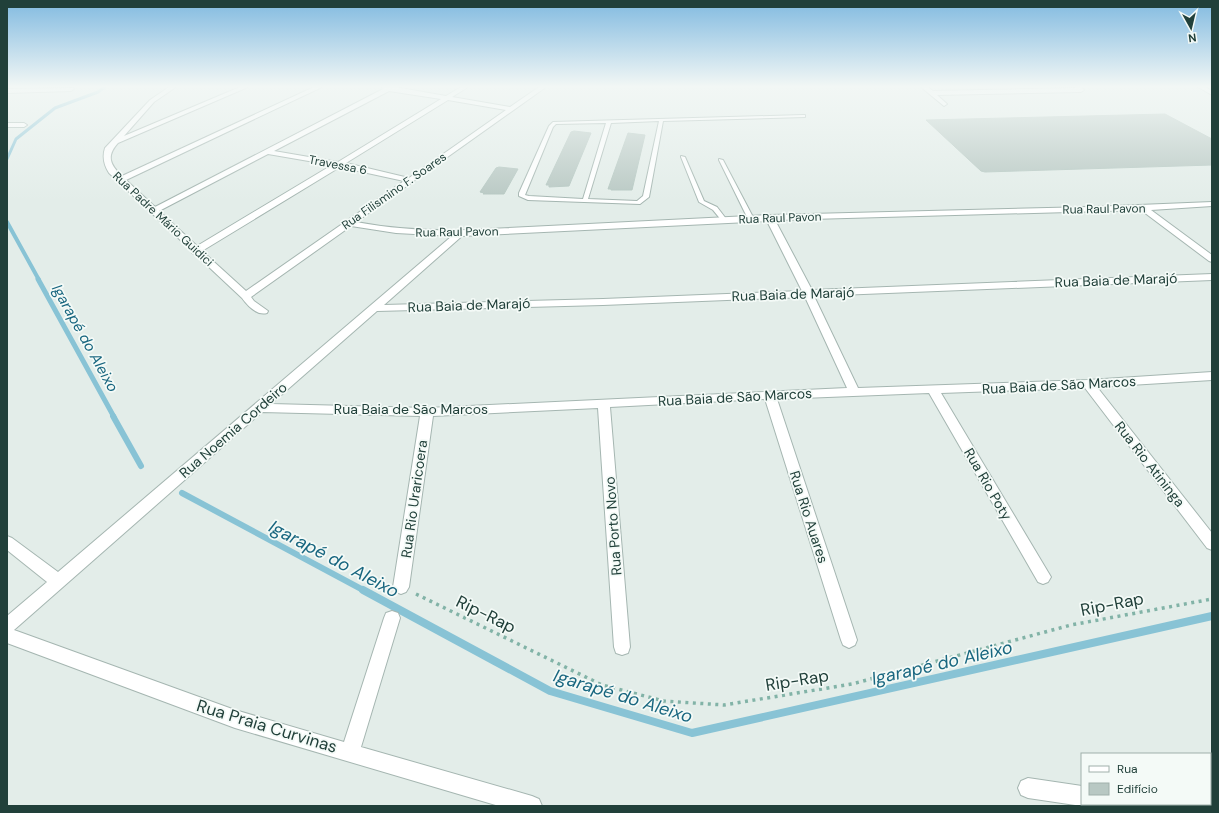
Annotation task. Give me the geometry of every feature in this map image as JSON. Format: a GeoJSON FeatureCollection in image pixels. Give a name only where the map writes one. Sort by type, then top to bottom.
{"type":"FeatureCollection","features":[{"type":"Feature","properties":{"kind":"street"},"geometry":{"type":"LineString","coordinates":[[7,125],[24,125]]}},
{"type":"Feature","properties":{"kind":"street","name":"Rua Padre Mário Guidici"},"geometry":{"type":"LineString","coordinates":[[130,125],[108,150],[106,159],[112,171],[155,210],[195,251],[245,296],[250,303],[263,311]]}},
{"type":"Feature","properties":{"kind":"street"},"geometry":{"type":"LineString","coordinates":[[115,142],[155,125]]}},
{"type":"Feature","properties":{"kind":"street"},"geometry":{"type":"LineString","coordinates":[[122,180],[239,125]]}},
{"type":"Feature","properties":{"kind":"street"},"geometry":{"type":"LineString","coordinates":[[155,210],[319,125]]}},
{"type":"Feature","properties":{"kind":"street"},"geometry":{"type":"LineString","coordinates":[[195,251],[403,125]]}},
{"type":"Feature","properties":{"kind":"street","name":"Rua Filismino F. Soares"},"geometry":{"type":"LineString","coordinates":[[245,296],[488,125]]}},
{"type":"Feature","properties":{"kind":"street","name":"Travessa 6"},"geometry":{"type":"LineString","coordinates":[[267,152],[338,164],[409,180]]}},
{"type":"Feature","properties":{"kind":"street","name":"Rua Raul Pavon"},"geometry":{"type":"LineString","coordinates":[[349,223],[370,228],[407,232],[459,234],[770,218],[1143,208],[1212,204]]}},
{"type":"Feature","properties":{"kind":"street"},"geometry":{"type":"LineString","coordinates":[[1143,208],[1212,259]]}},
{"type":"Feature","properties":{"kind":"street"},"geometry":{"type":"LineString","coordinates":[[770,218],[854,392]]}},
{"type":"Feature","properties":{"kind":"street","name":"Rua Noemia Cordeiro"},"geometry":{"type":"LineString","coordinates":[[7,626],[459,234]]}},
{"type":"Feature","properties":{"kind":"street","name":"Rua Baia de Marajó"},"geometry":{"type":"LineString","coordinates":[[373,308],[603,302],[1212,277]]}},
{"type":"Feature","properties":{"kind":"street","name":"Rua Baia de São Marcos"},"geometry":{"type":"LineString","coordinates":[[258,408],[427,412],[770,395],[1088,384],[1212,376]]}},
{"type":"Feature","properties":{"kind":"street","name":"Rua Rio Atininga"},"geometry":{"type":"LineString","coordinates":[[1088,384],[1212,544]]}},
{"type":"Feature","properties":{"kind":"street","name":"Rua Rio Poty"},"geometry":{"type":"LineString","coordinates":[[933,390],[1043,577]]}},
{"type":"Feature","properties":{"kind":"street","name":"Rua Rio Auares"},"geometry":{"type":"LineString","coordinates":[[770,395],[849,640]]}},
{"type":"Feature","properties":{"kind":"street","name":"Rua Porto Novo"},"geometry":{"type":"LineString","coordinates":[[604,404],[622,647]]}},
{"type":"Feature","properties":{"kind":"street","name":"Rua Rio Uraricoera"},"geometry":{"type":"LineString","coordinates":[[402,587],[427,412]]}},
{"type":"Feature","properties":{"kind":"street"},"geometry":{"type":"LineString","coordinates":[[7,542],[59,582]]}},
{"type":"Feature","properties":{"kind":"street"},"geometry":{"type":"LineString","coordinates":[[350,752],[392,618]]}},
{"type":"Feature","properties":{"kind":"street","name":"Rua Praia Curvinas"},"geometry":{"type":"LineString","coordinates":[[7,635],[234,719],[532,806]]}},
{"type":"Feature","properties":{"kind":"street"},"geometry":{"type":"LineString","coordinates":[[1028,788],[1081,796]]}},
{"type":"Feature","properties":{"kind":"lane"},"geometry":{"type":"LineString","coordinates":[[552,125],[522,196],[528,198],[585,200],[631,204],[638,203],[646,198],[659,125]]}},
{"type":"Feature","properties":{"kind":"lane"},"geometry":{"type":"LineString","coordinates":[[585,200],[608,125]]}},
{"type":"Feature","properties":{"kind":"lane"},"geometry":{"type":"LineString","coordinates":[[683,157],[702,202],[715,207],[720,212],[724,220]]}},
{"type":"Feature","properties":{"kind":"lane"},"geometry":{"type":"LineString","coordinates":[[721,160],[751,219]]}},
{"type":"Feature","properties":{"kind":"path","name":"Rip-Rap"},"geometry":{"type":"LineString","coordinates":[[402,587],[602,685],[664,702],[724,705],[852,684],[1072,625],[1212,599]]}},
{"type":"Feature","properties":{"kind":"building"},"geometry":{"type":"Polygon","coordinates":[[[931,125],[1186,125],[1212,139],[1212,165],[981,171],[931,125]]]}},
{"type":"Feature","properties":{"kind":"building"},"geometry":{"type":"Polygon","coordinates":[[[571,132],[591,133],[569,186],[549,187],[549,185],[546,185],[571,132]]]}},
{"type":"Feature","properties":{"kind":"building"},"geometry":{"type":"Polygon","coordinates":[[[628,133],[645,135],[632,190],[611,190],[608,189],[628,133]]]}},
{"type":"Feature","properties":{"kind":"building"},"geometry":{"type":"Polygon","coordinates":[[[496,168],[518,169],[504,194],[483,194],[484,193],[480,192],[496,168]]]}},
{"type":"Feature","properties":{"kind":"waterway","name":"Igarapé do Aleixo"},"geometry":{"type":"LineString","coordinates":[[7,159],[16,139],[34,125]]}},
{"type":"Feature","properties":{"kind":"waterway","name":"Igarapé do Aleixo"},"geometry":{"type":"LineString","coordinates":[[7,222],[39,280]]}},
{"type":"Feature","properties":{"kind":"waterway","name":"Igarapé do Aleixo"},"geometry":{"type":"LineString","coordinates":[[38,279],[114,417]]}},
{"type":"Feature","properties":{"kind":"waterway","name":"Igarapé do Aleixo"},"geometry":{"type":"LineString","coordinates":[[113,416],[141,466]]}},
{"type":"Feature","properties":{"kind":"waterway","name":"Igarapé do Aleixo"},"geometry":{"type":"LineString","coordinates":[[182,493],[365,591]]}},
{"type":"Feature","properties":{"kind":"waterway","name":"Igarapé do Aleixo"},"geometry":{"type":"LineString","coordinates":[[363,590],[550,691],[692,733],[1212,616]]}}]}
